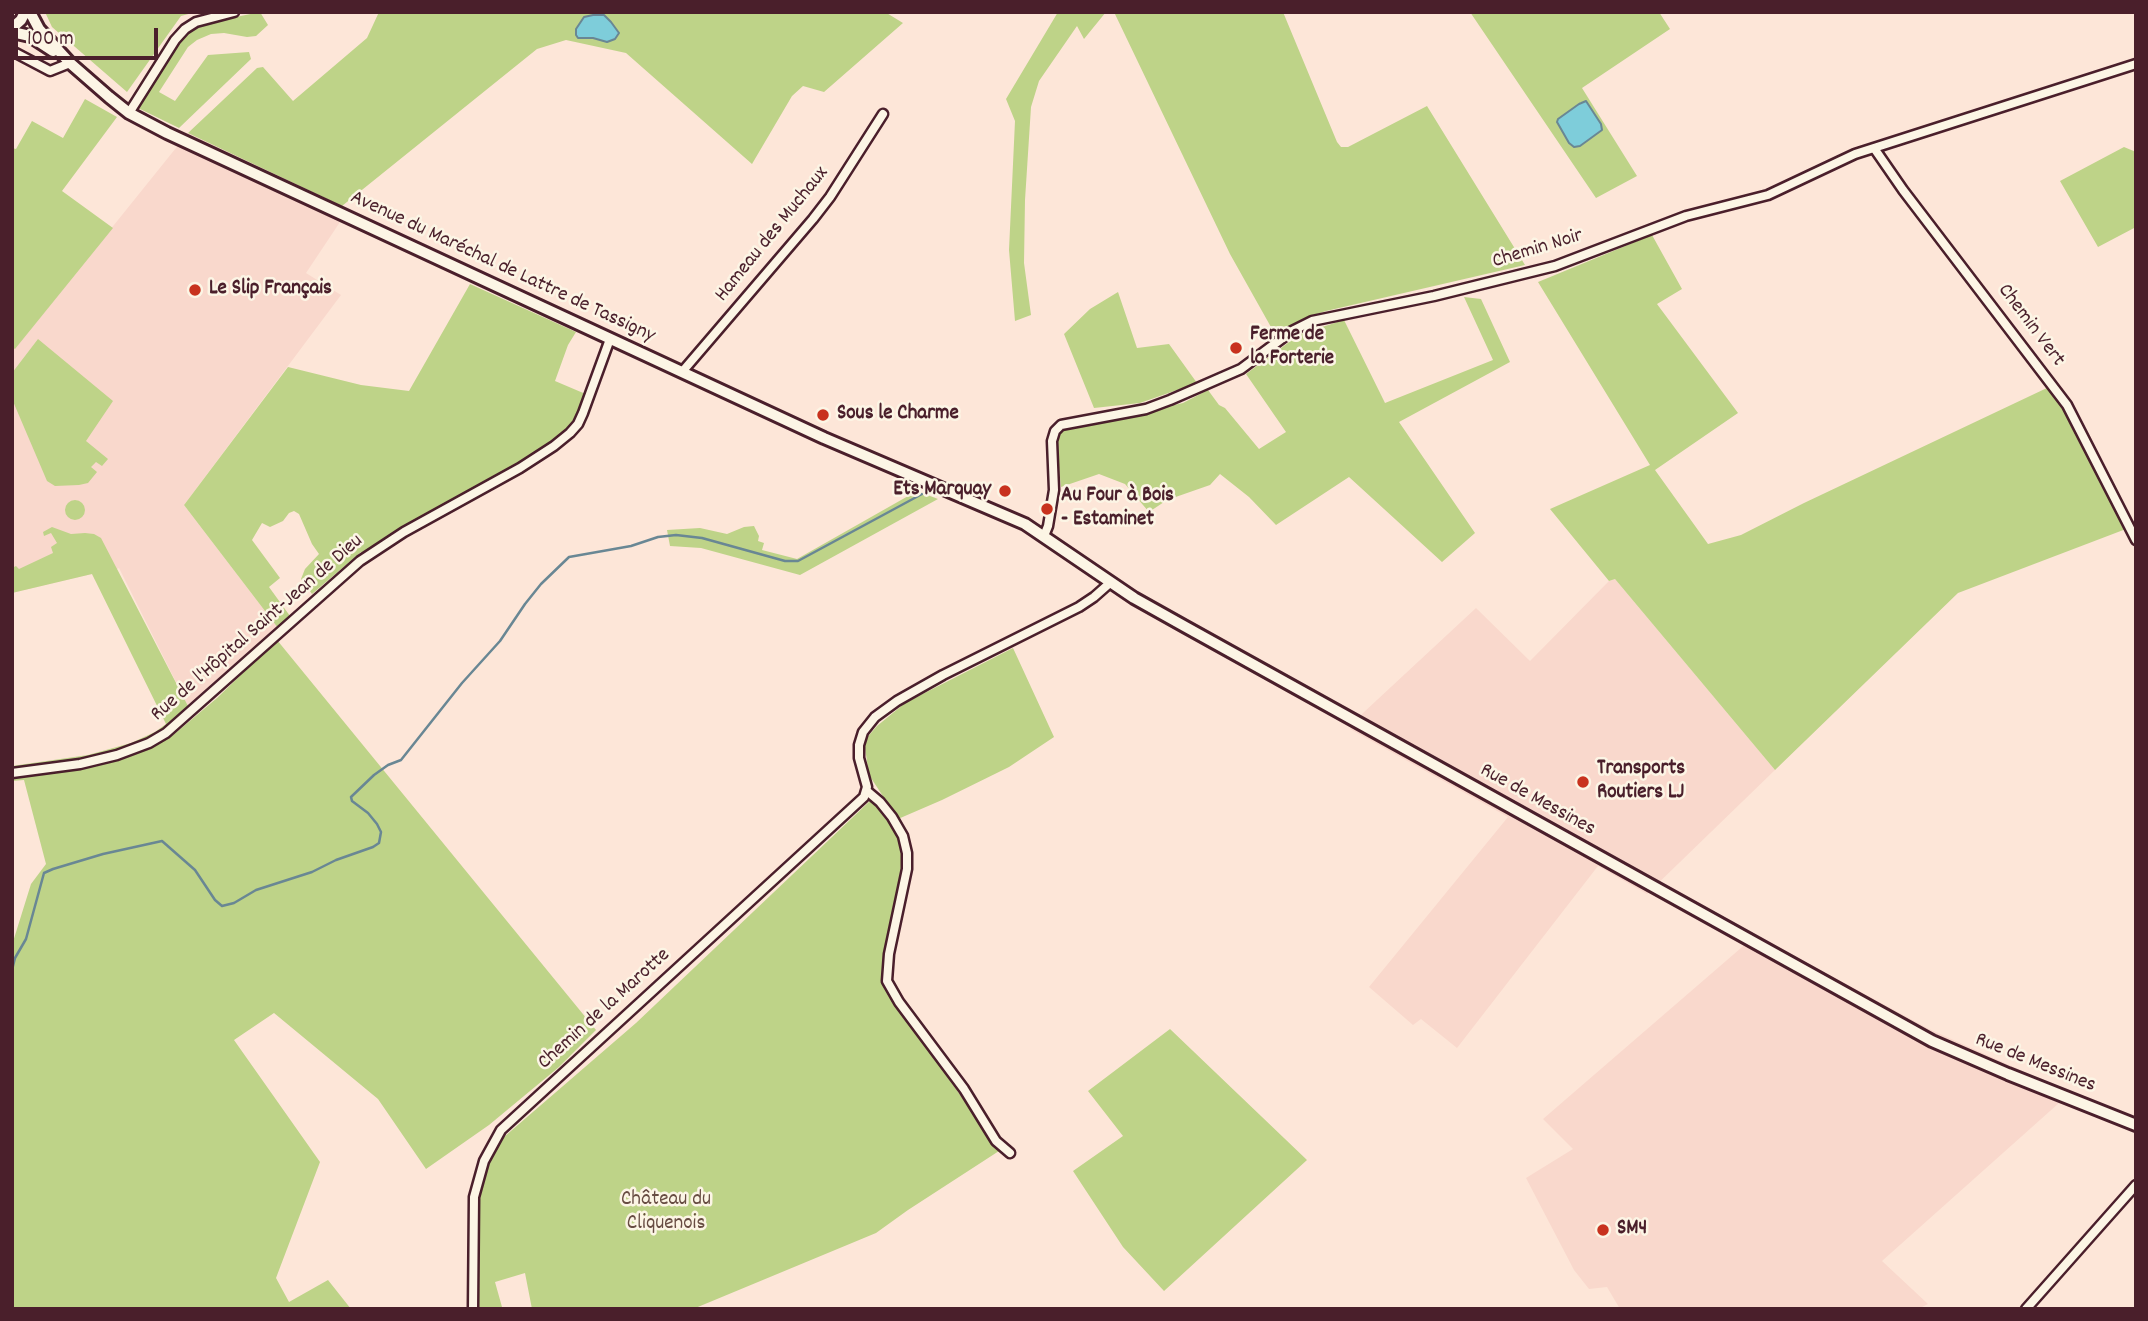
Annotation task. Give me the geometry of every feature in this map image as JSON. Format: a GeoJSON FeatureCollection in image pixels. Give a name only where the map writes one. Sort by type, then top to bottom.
{"type":"FeatureCollection","features":[{"type":"Feature","properties":{"kind":"main road","name":"Avenue du Maréchal de Lattre de Tassigny"},"geometry":{"type":"LineString","coordinates":[[70,63],[39,29],[28,12],[12,30],[30,36],[70,63],[129,113],[196,148],[932,486]]}},
{"type":"Feature","properties":{"kind":"main road","name":"Rue de Messines"},"geometry":{"type":"LineString","coordinates":[[932,486],[1013,519],[1044,536],[1134,598],[1206,639],[1932,1041],[2136,1125]]}},
{"type":"Feature","properties":{"kind":"street"},"geometry":{"type":"LineString","coordinates":[[129,113],[175,40],[185,29],[195,22],[234,12]]}},
{"type":"Feature","properties":{"kind":"street"},"geometry":{"type":"LineString","coordinates":[[12,51],[50,71],[70,63]]}},
{"type":"Feature","properties":{"kind":"street","name":"Chemin Noir"},"geometry":{"type":"LineString","coordinates":[[1044,536],[1054,490],[1052,441],[1055,431],[1061,425],[1146,409],[1163,403],[1241,369],[1307,323],[1338,314],[1446,294],[1555,267],[1686,216],[1768,195],[1837,161],[1874,148],[2136,64]]}},
{"type":"Feature","properties":{"kind":"street","name":"Hameau des Muchaux"},"geometry":{"type":"LineString","coordinates":[[682,372],[813,219],[883,114]]}},
{"type":"Feature","properties":{"kind":"street","name":"Chemin Vert"},"geometry":{"type":"LineString","coordinates":[[1874,148],[2067,405],[2136,540]]}},
{"type":"Feature","properties":{"kind":"street","name":"Rue de l'Hôpital Saint-Jean de Dieu"},"geometry":{"type":"LineString","coordinates":[[12,773],[101,759],[129,751],[158,738],[176,726],[360,561],[404,532],[558,443],[579,422],[610,339]]}},
{"type":"Feature","properties":{"kind":"street"},"geometry":{"type":"LineString","coordinates":[[1010,1153],[996,1141],[887,981],[887,966],[907,869],[907,853],[903,836],[892,817],[867,791],[859,758],[859,745],[863,732],[875,717],[897,701],[1079,607],[1111,582]]}},
{"type":"Feature","properties":{"kind":"street","name":"Chemin de la Marotte"},"geometry":{"type":"LineString","coordinates":[[473,1309],[474,1197],[481,1169],[496,1136],[867,791]]}},
{"type":"Feature","properties":{"kind":"street"},"geometry":{"type":"LineString","coordinates":[[2026,1309],[2136,1185]]}},
{"type":"Feature","properties":{"kind":"shaded area"},"geometry":{"type":"Polygon","coordinates":[[[188,133],[342,206],[331,218],[340,222],[306,273],[341,295],[184,505],[278,628],[188,706],[119,568],[95,580],[92,574],[12,593],[12,347],[15,348],[188,133]]]}},
{"type":"Feature","properties":{"kind":"shaded area"},"geometry":{"type":"Polygon","coordinates":[[[1615,579],[1775,770],[1647,894],[1598,866],[1457,1048],[1421,1019],[1413,1025],[1369,987],[1508,817],[1350,729],[1363,713],[1476,608],[1530,661],[1609,581],[1615,579]]]}},
{"type":"Feature","properties":{"kind":"shaded area"},"geometry":{"type":"Polygon","coordinates":[[[1756,935],[1929,1029],[2036,1077],[2029,1089],[2059,1103],[1882,1261],[1928,1304],[1918,1309],[1620,1309],[1607,1287],[1589,1289],[1574,1270],[1526,1178],[1573,1149],[1543,1119],[1756,935]]]}},
{"type":"Feature","properties":{"kind":"green space"},"geometry":{"type":"Polygon","coordinates":[[[45,12],[196,12],[181,16],[127,92],[52,27],[45,12]]]}},
{"type":"Feature","properties":{"kind":"green space"},"geometry":{"type":"Polygon","coordinates":[[[260,12],[268,25],[256,36],[211,34],[188,47],[159,92],[175,101],[208,55],[249,52],[251,59],[179,128],[138,108],[183,36],[193,26],[260,12]]]}},
{"type":"Feature","properties":{"kind":"green space"},"geometry":{"type":"Polygon","coordinates":[[[379,12],[885,12],[903,23],[824,92],[803,86],[792,96],[752,164],[626,53],[566,40],[537,49],[342,206],[188,133],[257,68],[263,67],[293,101],[367,38],[379,12]],[[584,17],[576,29],[578,38],[607,42],[584,17]]]}},
{"type":"Feature","properties":{"kind":"green space"},"geometry":{"type":"Polygon","coordinates":[[[1058,12],[1106,12],[1084,39],[1077,26],[1039,81],[1031,107],[1024,263],[1031,315],[1015,321],[1009,250],[1015,121],[1006,99],[1058,12]]]}},
{"type":"Feature","properties":{"kind":"green space"},"geometry":{"type":"Polygon","coordinates":[[[1114,12],[1283,12],[1341,147],[1348,147],[1427,106],[1525,265],[1326,311],[1305,318],[1276,336],[1230,254],[1114,12]]]}},
{"type":"Feature","properties":{"kind":"green space"},"geometry":{"type":"Polygon","coordinates":[[[1470,12],[1659,12],[1670,29],[1582,88],[1637,176],[1596,198],[1470,12]],[[1581,102],[1557,122],[1580,146],[1602,130],[1581,102]]]}},
{"type":"Feature","properties":{"kind":"green space"},"geometry":{"type":"Polygon","coordinates":[[[85,99],[117,117],[62,191],[113,228],[15,349],[12,347],[12,148],[16,149],[32,121],[63,138],[85,99]]]}},
{"type":"Feature","properties":{"kind":"green space"},"geometry":{"type":"Polygon","coordinates":[[[2124,147],[2136,152],[2136,227],[2098,247],[2060,181],[2124,147]]]}},
{"type":"Feature","properties":{"kind":"green space"},"geometry":{"type":"Polygon","coordinates":[[[1652,235],[1682,289],[1657,304],[1738,413],[1655,470],[1708,544],[1741,535],[2049,387],[2072,422],[2126,529],[1958,593],[1775,770],[1615,579],[1609,581],[1550,509],[1650,465],[1538,282],[1652,235]]]}},
{"type":"Feature","properties":{"kind":"green space"},"geometry":{"type":"Polygon","coordinates":[[[470,284],[576,332],[568,345],[555,381],[595,398],[586,421],[555,452],[395,540],[365,562],[361,552],[312,594],[301,579],[305,569],[319,554],[299,514],[294,511],[289,513],[283,521],[270,527],[262,523],[252,540],[280,578],[269,587],[290,616],[278,628],[184,505],[288,367],[361,385],[409,391],[470,284]]]}},
{"type":"Feature","properties":{"kind":"green space"},"geometry":{"type":"Polygon","coordinates":[[[1118,292],[1137,348],[1169,344],[1197,383],[1140,403],[1094,408],[1064,334],[1090,309],[1118,292]]]}},
{"type":"Feature","properties":{"kind":"green space"},"geometry":{"type":"Polygon","coordinates":[[[1464,297],[1481,299],[1510,362],[1399,422],[1475,533],[1442,562],[1349,477],[1276,525],[1249,497],[1220,474],[1210,485],[1167,500],[1149,512],[1125,484],[1099,474],[1061,487],[1056,438],[1063,430],[1183,403],[1208,390],[1259,449],[1286,432],[1246,374],[1300,334],[1344,320],[1385,403],[1493,360],[1464,297]]]}},
{"type":"Feature","properties":{"kind":"green space"},"geometry":{"type":"Polygon","coordinates":[[[38,339],[113,401],[86,441],[108,459],[102,466],[96,462],[91,467],[97,472],[88,483],[55,486],[47,481],[12,399],[12,373],[38,339]]]}},
{"type":"Feature","properties":{"kind":"green space"},"geometry":{"type":"Polygon","coordinates":[[[917,491],[938,499],[800,575],[701,548],[670,546],[667,530],[700,528],[727,534],[754,526],[759,536],[758,541],[764,543],[762,550],[797,559],[917,491]]]}},
{"type":"Feature","properties":{"kind":"green space"},"geometry":{"type":"Polygon","coordinates":[[[71,500],[79,500],[85,510],[79,520],[71,520],[65,514],[65,506],[71,500]]]}},
{"type":"Feature","properties":{"kind":"green space"},"geometry":{"type":"Polygon","coordinates":[[[52,527],[71,534],[94,534],[101,538],[188,706],[167,724],[172,736],[217,698],[277,640],[596,1030],[559,1067],[489,1125],[426,1169],[378,1099],[274,1013],[234,1040],[320,1162],[276,1278],[289,1302],[328,1280],[351,1309],[12,1309],[12,945],[31,884],[46,864],[24,780],[12,781],[12,766],[88,755],[131,743],[166,724],[92,574],[12,593],[12,568],[16,566],[19,569],[53,553],[51,547],[57,543],[51,533],[44,536],[43,532],[52,527]]]}},
{"type":"Feature","properties":{"kind":"green space"},"geometry":{"type":"Polygon","coordinates":[[[1013,648],[1054,737],[1009,767],[898,819],[869,775],[864,741],[877,726],[905,703],[1013,648]]]}},
{"type":"Feature","properties":{"kind":"green space","name":"Château du Cliquenois"},"geometry":{"type":"Polygon","coordinates":[[[871,800],[898,835],[904,860],[883,978],[888,991],[999,1151],[876,1233],[693,1309],[532,1309],[525,1273],[495,1282],[502,1307],[479,1309],[480,1196],[488,1163],[497,1143],[636,1023],[871,800]]]}},
{"type":"Feature","properties":{"kind":"green space"},"geometry":{"type":"Polygon","coordinates":[[[1170,1029],[1307,1160],[1164,1291],[1123,1247],[1073,1171],[1123,1136],[1088,1091],[1170,1029]]]}},
{"type":"Feature","properties":{"kind":"water"},"geometry":{"type":"Polygon","coordinates":[[[604,15],[611,22],[619,33],[615,39],[607,42],[578,38],[576,29],[584,17],[604,15]]]}},
{"type":"Feature","properties":{"kind":"water"},"geometry":{"type":"Polygon","coordinates":[[[1586,101],[1602,130],[1580,146],[1574,147],[1557,122],[1586,101]]]}},
{"type":"Feature","properties":{"kind":"waterway"},"geometry":{"type":"LineString","coordinates":[[12,970],[15,958],[26,939],[44,873],[53,869],[162,841],[195,870],[222,906],[234,903],[256,890],[312,872],[379,843],[381,832],[377,824],[351,797],[374,775],[401,760],[462,683],[500,641],[541,584],[569,557],[676,535],[702,538],[785,561],[798,561],[922,494]]}},
{"type":"Feature","properties":{"kind":"place","name":"Le Slip Français"},"geometry":{"type":"Point","coordinates":[195,290]}},
{"type":"Feature","properties":{"kind":"place","name":"Ferme de la Forterie"},"geometry":{"type":"Point","coordinates":[1236,348]}},
{"type":"Feature","properties":{"kind":"place","name":"Sous le Charme"},"geometry":{"type":"Point","coordinates":[823,415]}},
{"type":"Feature","properties":{"kind":"place","name":"Ets Marquay"},"geometry":{"type":"Point","coordinates":[1005,491]}},
{"type":"Feature","properties":{"kind":"place","name":"Au Four à Bois - Estaminet"},"geometry":{"type":"Point","coordinates":[1047,509]}},
{"type":"Feature","properties":{"kind":"place","name":"Transports Routiers LJ"},"geometry":{"type":"Point","coordinates":[1583,782]}},
{"type":"Feature","properties":{"kind":"place","name":"SM4"},"geometry":{"type":"Point","coordinates":[1603,1230]}}]}
